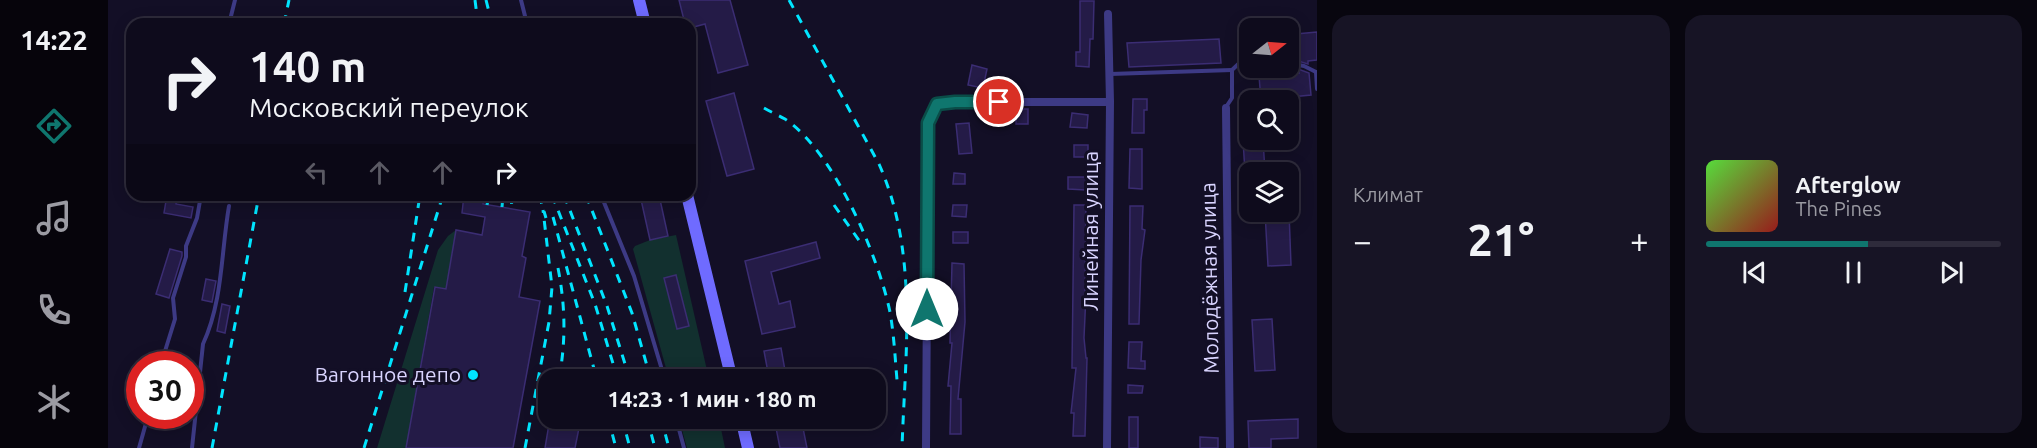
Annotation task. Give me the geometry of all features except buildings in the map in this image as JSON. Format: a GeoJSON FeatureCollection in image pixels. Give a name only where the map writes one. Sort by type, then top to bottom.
{"type":"FeatureCollection","features":[{"type":"Feature","properties":{"kind":"street"},"geometry":{"type":"LineString","coordinates":[[639,0],[644,18]]}},
{"type":"Feature","properties":{"kind":"street","name":"Линейная улица"},"geometry":{"type":"LineString","coordinates":[[1107,448],[1110,102],[1108,14]]}},
{"type":"Feature","properties":{"kind":"street"},"geometry":{"type":"LineString","coordinates":[[926,448],[928,123],[937,104],[1110,102]]}},
{"type":"Feature","properties":{"kind":"street","name":"Молодёжная улица"},"geometry":{"type":"LineString","coordinates":[[1226,108],[1230,448]]}},
{"type":"Feature","properties":{"kind":"street"},"geometry":{"type":"LineString","coordinates":[[688,201],[729,369]]}},
{"type":"Feature","properties":{"kind":"street"},"geometry":{"type":"LineString","coordinates":[[744,429],[748,448]]}},
{"type":"Feature","properties":{"kind":"lane"},"geometry":{"type":"LineString","coordinates":[[230,18],[235,0]]}},
{"type":"Feature","properties":{"kind":"lane"},"geometry":{"type":"LineString","coordinates":[[521,0],[526,18]]}},
{"type":"Feature","properties":{"kind":"lane"},"geometry":{"type":"LineString","coordinates":[[1109,74],[1232,70],[1239,63]]}},
{"type":"Feature","properties":{"kind":"lane"},"geometry":{"type":"LineString","coordinates":[[1299,65],[1317,72],[1317,89]]}},
{"type":"Feature","properties":{"kind":"lane"},"geometry":{"type":"LineString","coordinates":[[1226,108],[1232,98],[1232,70]]}},
{"type":"Feature","properties":{"kind":"lane"},"geometry":{"type":"LineString","coordinates":[[165,351],[175,319],[173,298],[200,201]]}},
{"type":"Feature","properties":{"kind":"lane"},"geometry":{"type":"LineString","coordinates":[[603,201],[642,297],[662,369]]}},
{"type":"Feature","properties":{"kind":"lane"},"geometry":{"type":"LineString","coordinates":[[192,448],[203,344],[209,332],[222,273],[224,235],[229,206]]}},
{"type":"Feature","properties":{"kind":"lane"},"geometry":{"type":"LineString","coordinates":[[140,448],[145,429]]}},
{"type":"Feature","properties":{"kind":"lane"},"geometry":{"type":"LineString","coordinates":[[679,429],[684,448]]}},
{"type":"Feature","properties":{"kind":"green space"},"geometry":{"type":"Polygon","coordinates":[[[456,230],[446,289],[434,287],[406,448],[377,448],[438,250],[448,236],[456,230]]]}},
{"type":"Feature","properties":{"kind":"green space"},"geometry":{"type":"Polygon","coordinates":[[[676,235],[707,369],[666,369],[633,249],[650,240],[676,235]]]}},
{"type":"Feature","properties":{"kind":"green space"},"geometry":{"type":"Polygon","coordinates":[[[682,429],[721,429],[725,448],[687,448],[682,429]]]}},
{"type":"Feature","properties":{"kind":"railway"},"geometry":{"type":"LineString","coordinates":[[285,18],[289,0]]}},
{"type":"Feature","properties":{"kind":"railway"},"geometry":{"type":"LineString","coordinates":[[475,0],[477,18]]}},
{"type":"Feature","properties":{"kind":"railway"},"geometry":{"type":"LineString","coordinates":[[486,0],[490,18]]}},
{"type":"Feature","properties":{"kind":"railway"},"geometry":{"type":"LineString","coordinates":[[789,0],[879,164],[892,198],[905,268],[907,304],[902,448]]}},
{"type":"Feature","properties":{"kind":"railway"},"geometry":{"type":"LineString","coordinates":[[764,108],[785,119],[803,134],[837,180],[851,206],[884,289],[890,312],[897,380]]}},
{"type":"Feature","properties":{"kind":"railway"},"geometry":{"type":"LineString","coordinates":[[212,448],[258,201]]}},
{"type":"Feature","properties":{"kind":"railway"},"geometry":{"type":"LineString","coordinates":[[405,292],[419,201]]}},
{"type":"Feature","properties":{"kind":"railway"},"geometry":{"type":"LineString","coordinates":[[364,448],[441,201]]}},
{"type":"Feature","properties":{"kind":"railway"},"geometry":{"type":"LineString","coordinates":[[487,205],[488,201]]}},
{"type":"Feature","properties":{"kind":"railway"},"geometry":{"type":"LineString","coordinates":[[502,201],[502,207]]}},
{"type":"Feature","properties":{"kind":"railway"},"geometry":{"type":"LineString","coordinates":[[511,201],[512,209]]}},
{"type":"Feature","properties":{"kind":"railway"},"geometry":{"type":"LineString","coordinates":[[541,201],[546,218]]}},
{"type":"Feature","properties":{"kind":"railway"},"geometry":{"type":"LineString","coordinates":[[554,201],[595,304],[615,369]]}},
{"type":"Feature","properties":{"kind":"railway"},"geometry":{"type":"LineString","coordinates":[[566,201],[607,306],[627,369]]}},
{"type":"Feature","properties":{"kind":"railway"},"geometry":{"type":"LineString","coordinates":[[588,201],[632,313],[648,369]]}},
{"type":"Feature","properties":{"kind":"railway"},"geometry":{"type":"LineString","coordinates":[[834,205],[863,246]]}},
{"type":"Feature","properties":{"kind":"railway"},"geometry":{"type":"LineString","coordinates":[[525,448],[549,322],[552,287],[543,210]]}},
{"type":"Feature","properties":{"kind":"railway"},"geometry":{"type":"LineString","coordinates":[[553,217],[594,369]]}},
{"type":"Feature","properties":{"kind":"railway"},"geometry":{"type":"LineString","coordinates":[[558,268],[564,320],[560,369]]}},
{"type":"Feature","properties":{"kind":"railway"},"geometry":{"type":"LineString","coordinates":[[611,429],[616,448]]}},
{"type":"Feature","properties":{"kind":"railway"},"geometry":{"type":"LineString","coordinates":[[625,429],[630,448]]}},
{"type":"Feature","properties":{"kind":"railway"},"geometry":{"type":"LineString","coordinates":[[650,429],[655,448]]}},
{"type":"Feature","properties":{"kind":"railway"},"geometry":{"type":"LineString","coordinates":[[664,429],[669,448]]}},
{"type":"Feature","properties":{"kind":"place","name":"Вагонное депо"},"geometry":{"type":"Point","coordinates":[473,375]}},
{"type":"Feature","properties":{"kind":"route"},"geometry":{"type":"LineString","coordinates":[[927,309],[928,123],[937,104],[999,102]]}}]}
